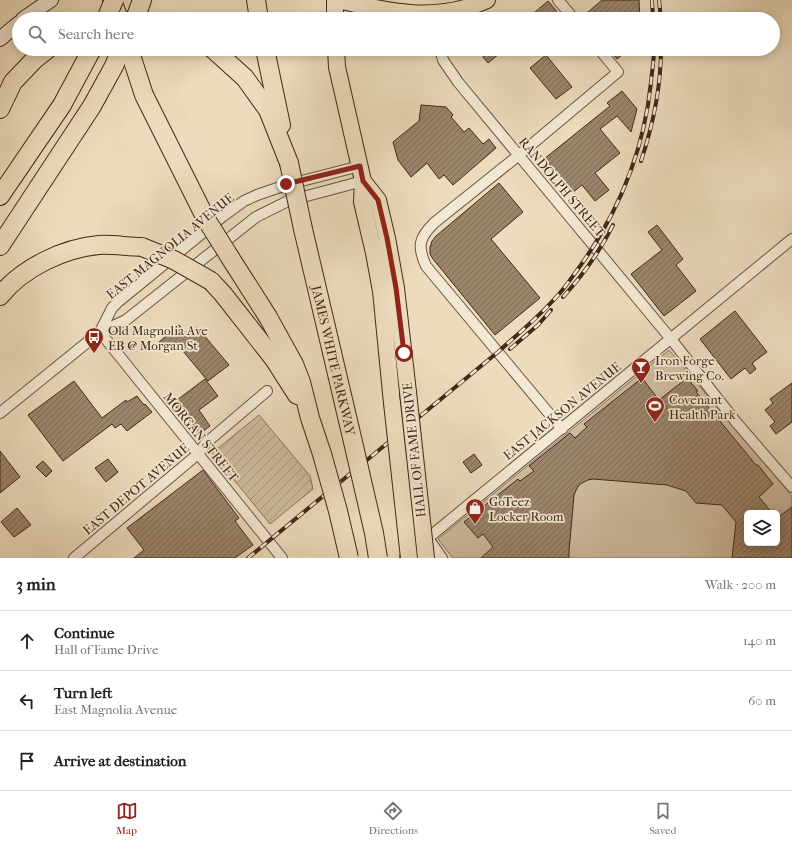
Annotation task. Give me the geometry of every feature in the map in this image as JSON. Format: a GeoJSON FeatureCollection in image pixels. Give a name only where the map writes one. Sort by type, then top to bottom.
{"type":"FeatureCollection","features":[{"type":"Feature","properties":{"kind":"highway"},"geometry":{"type":"LineString","coordinates":[[109,12],[113,0]]}},
{"type":"Feature","properties":{"kind":"highway"},"geometry":{"type":"LineString","coordinates":[[113,0],[117,12]]}},
{"type":"Feature","properties":{"kind":"highway"},"geometry":{"type":"LineString","coordinates":[[138,12],[142,0]]}},
{"type":"Feature","properties":{"kind":"highway"},"geometry":{"type":"LineString","coordinates":[[256,0],[258,12]]}},
{"type":"Feature","properties":{"kind":"highway"},"geometry":{"type":"LineString","coordinates":[[0,109],[13,82],[39,56]]}},
{"type":"Feature","properties":{"kind":"highway"},"geometry":{"type":"LineString","coordinates":[[0,196],[62,106],[89,56]]}},
{"type":"Feature","properties":{"kind":"highway"},"geometry":{"type":"LineString","coordinates":[[0,246],[92,106],[118,56]]}},
{"type":"Feature","properties":{"kind":"highway"},"geometry":{"type":"LineString","coordinates":[[131,56],[144,95],[206,219],[268,317],[294,364],[301,382],[310,418],[322,454],[349,558]]}},
{"type":"Feature","properties":{"kind":"highway"},"geometry":{"type":"LineString","coordinates":[[221,56],[245,78],[268,110],[289,163]]}},
{"type":"Feature","properties":{"kind":"highway"},"geometry":{"type":"LineString","coordinates":[[266,56],[289,163]]}},
{"type":"Feature","properties":{"kind":"highway","name":"JAMES WHITE PARKWAY"},"geometry":{"type":"LineString","coordinates":[[289,163],[374,533],[378,558]]}},
{"type":"Feature","properties":{"kind":"highway"},"geometry":{"type":"LineString","coordinates":[[0,296],[8,286],[27,271],[65,252],[99,245],[142,247],[174,260],[211,281],[224,294],[274,358],[310,418]]}},
{"type":"Feature","properties":{"kind":"main road"},"geometry":{"type":"LineString","coordinates":[[34,12],[51,0]]}},
{"type":"Feature","properties":{"kind":"main road"},"geometry":{"type":"LineString","coordinates":[[335,12],[336,0],[396,12]]}},
{"type":"Feature","properties":{"kind":"main road"},"geometry":{"type":"LineString","coordinates":[[452,12],[487,0]]}},
{"type":"Feature","properties":{"kind":"main road"},"geometry":{"type":"LineString","coordinates":[[0,39],[12,29]]}},
{"type":"Feature","properties":{"kind":"main road","name":"HALL OF FAME DRIVE"},"geometry":{"type":"LineString","coordinates":[[336,56],[337,67],[361,174],[362,202],[381,291],[409,558]]}},
{"type":"Feature","properties":{"kind":"main road","name":"HALL OF FAME DRIVE"},"geometry":{"type":"LineString","coordinates":[[361,174],[378,200],[387,238],[396,288],[426,558]]}},
{"type":"Feature","properties":{"kind":"street"},"geometry":{"type":"LineString","coordinates":[[558,0],[568,12]]}},
{"type":"Feature","properties":{"kind":"street","name":"RANDOLPH STREET"},"geometry":{"type":"LineString","coordinates":[[442,56],[450,71],[518,155],[671,338],[736,422],[792,487]]}},
{"type":"Feature","properties":{"kind":"street"},"geometry":{"type":"LineString","coordinates":[[562,429],[426,266],[421,255],[420,246],[421,239],[434,223],[618,72],[605,56]]}},
{"type":"Feature","properties":{"kind":"street","name":"EAST MAGNOLIA AVENUE"},"geometry":{"type":"LineString","coordinates":[[100,332],[112,308],[118,302],[222,217],[244,201],[286,184],[361,174]]}},
{"type":"Feature","properties":{"kind":"street","name":"EAST MAGNOLIA AVENUE"},"geometry":{"type":"LineString","coordinates":[[0,413],[100,332],[126,320],[256,217],[288,201],[361,174]]}},
{"type":"Feature","properties":{"kind":"street","name":"EAST JACKSON AVENUE"},"geometry":{"type":"LineString","coordinates":[[404,558],[792,239]]}},
{"type":"Feature","properties":{"kind":"street","name":"MORGAN STREET"},"geometry":{"type":"LineString","coordinates":[[100,332],[282,558]]}},
{"type":"Feature","properties":{"kind":"street","name":"EAST DEPOT AVENUE"},"geometry":{"type":"LineString","coordinates":[[74,558],[198,454],[206,443],[268,391]]}},
{"type":"Feature","properties":{"kind":"street"},"geometry":{"type":"LineString","coordinates":[[428,538],[442,558]]}},
{"type":"Feature","properties":{"kind":"shaded area","name":"Covenant Health Park"},"geometry":{"type":"Polygon","coordinates":[[[669,350],[792,496],[792,558],[453,558],[438,539],[669,350]]]}},
{"type":"Feature","properties":{"kind":"shaded area"},"geometry":{"type":"Polygon","coordinates":[[[259,415],[310,476],[313,489],[270,524],[212,453],[259,415]]]}},
{"type":"Feature","properties":{"kind":"building"},"geometry":{"type":"Polygon","coordinates":[[[602,0],[639,0],[640,12],[588,12],[602,0]]]}},
{"type":"Feature","properties":{"kind":"building"},"geometry":{"type":"Polygon","coordinates":[[[548,1],[557,12],[535,12],[548,1]]]}},
{"type":"Feature","properties":{"kind":"building"},"geometry":{"type":"Polygon","coordinates":[[[484,56],[496,56],[488,63],[484,56]]]}},
{"type":"Feature","properties":{"kind":"building"},"geometry":{"type":"Polygon","coordinates":[[[547,56],[572,87],[556,99],[530,68],[547,56]]]}},
{"type":"Feature","properties":{"kind":"building"},"geometry":{"type":"Polygon","coordinates":[[[622,91],[637,109],[631,132],[617,116],[600,129],[620,153],[595,173],[609,190],[595,201],[582,185],[572,193],[544,159],[610,106],[607,103],[622,91]]]}},
{"type":"Feature","properties":{"kind":"building"},"geometry":{"type":"Polygon","coordinates":[[[421,105],[446,107],[453,115],[451,117],[464,132],[469,128],[483,144],[489,139],[496,148],[453,185],[444,175],[439,179],[427,163],[411,177],[398,160],[393,142],[419,121],[421,105]]]}},
{"type":"Feature","properties":{"kind":"building"},"geometry":{"type":"Polygon","coordinates":[[[499,183],[523,212],[491,239],[540,298],[495,335],[433,259],[430,254],[430,247],[436,236],[499,183]]]}},
{"type":"Feature","properties":{"kind":"building"},"geometry":{"type":"Polygon","coordinates":[[[657,225],[683,259],[676,265],[696,291],[664,316],[631,274],[662,250],[648,232],[657,225]]]}},
{"type":"Feature","properties":{"kind":"building"},"geometry":{"type":"Polygon","coordinates":[[[735,311],[767,352],[752,363],[756,369],[750,374],[745,368],[731,379],[700,339],[735,311]]]}},
{"type":"Feature","properties":{"kind":"building"},"geometry":{"type":"Polygon","coordinates":[[[179,325],[187,335],[197,327],[229,365],[208,381],[177,344],[167,351],[159,342],[179,325]]]}},
{"type":"Feature","properties":{"kind":"building","name":"Covenant Health Park"},"geometry":{"type":"Polygon","coordinates":[[[642,378],[659,400],[687,378],[698,391],[696,392],[773,484],[759,497],[770,510],[744,510],[744,546],[780,546],[780,516],[792,507],[792,558],[732,558],[736,522],[722,505],[696,503],[686,491],[667,485],[593,479],[580,484],[574,495],[569,558],[481,558],[493,547],[483,534],[478,538],[464,522],[518,479],[520,481],[534,471],[529,466],[570,433],[575,438],[587,427],[584,424],[642,378]]]}},
{"type":"Feature","properties":{"kind":"building"},"geometry":{"type":"Polygon","coordinates":[[[205,379],[218,396],[199,410],[210,426],[198,435],[173,403],[205,379]]]}},
{"type":"Feature","properties":{"kind":"building"},"geometry":{"type":"Polygon","coordinates":[[[74,381],[102,418],[126,400],[127,402],[137,396],[152,412],[127,431],[121,424],[115,428],[112,424],[63,461],[28,415],[74,381]]]}},
{"type":"Feature","properties":{"kind":"building"},"geometry":{"type":"Polygon","coordinates":[[[792,383],[792,422],[776,434],[770,426],[775,422],[765,410],[773,403],[770,399],[792,383]]]}},
{"type":"Feature","properties":{"kind":"building"},"geometry":{"type":"Polygon","coordinates":[[[0,451],[20,477],[0,493],[0,451]]]}},
{"type":"Feature","properties":{"kind":"building"},"geometry":{"type":"Polygon","coordinates":[[[474,454],[482,465],[471,473],[463,462],[474,454]]]}},
{"type":"Feature","properties":{"kind":"building"},"geometry":{"type":"Polygon","coordinates":[[[108,459],[118,472],[106,482],[95,468],[108,459]]]}},
{"type":"Feature","properties":{"kind":"building"},"geometry":{"type":"Polygon","coordinates":[[[43,461],[52,471],[46,477],[36,467],[43,461]]]}},
{"type":"Feature","properties":{"kind":"building"},"geometry":{"type":"Polygon","coordinates":[[[203,470],[239,518],[235,521],[253,545],[235,558],[134,558],[144,550],[127,528],[203,470]]]}},
{"type":"Feature","properties":{"kind":"building"},"geometry":{"type":"Polygon","coordinates":[[[17,508],[31,525],[14,537],[1,522],[17,508]]]}},
{"type":"Feature","properties":{"kind":"railway"},"geometry":{"type":"LineString","coordinates":[[652,0],[653,12]]}},
{"type":"Feature","properties":{"kind":"railway"},"geometry":{"type":"LineString","coordinates":[[659,0],[660,12]]}},
{"type":"Feature","properties":{"kind":"railway"},"geometry":{"type":"LineString","coordinates":[[248,558],[498,352],[537,317],[564,288],[592,248],[605,226],[627,181],[642,133],[647,108],[654,56]]}},
{"type":"Feature","properties":{"kind":"railway"},"geometry":{"type":"LineString","coordinates":[[641,161],[656,106],[661,56]]}},
{"type":"Feature","properties":{"kind":"railway"},"geometry":{"type":"LineString","coordinates":[[563,297],[591,262],[613,225]]}},
{"type":"Feature","properties":{"kind":"railway"},"geometry":{"type":"LineString","coordinates":[[510,349],[538,325],[551,310]]}},
{"type":"Feature","properties":{"kind":"place","name":"Old Magnolia Ave EB @ Morgan St"},"geometry":{"type":"Point","coordinates":[94,354]}},
{"type":"Feature","properties":{"kind":"place","name":"Iron Forge Brewing Co."},"geometry":{"type":"Point","coordinates":[641,384]}},
{"type":"Feature","properties":{"kind":"place","name":"Covenant Health Park"},"geometry":{"type":"Point","coordinates":[655,423]}},
{"type":"Feature","properties":{"kind":"place","name":"GoTeez Locker Room"},"geometry":{"type":"Point","coordinates":[475,525]}},
{"type":"Feature","properties":{"kind":"route"},"geometry":{"type":"LineString","coordinates":[[286,184],[360,166],[363,181],[378,200],[387,238],[394,270],[404,353]]}}]}
